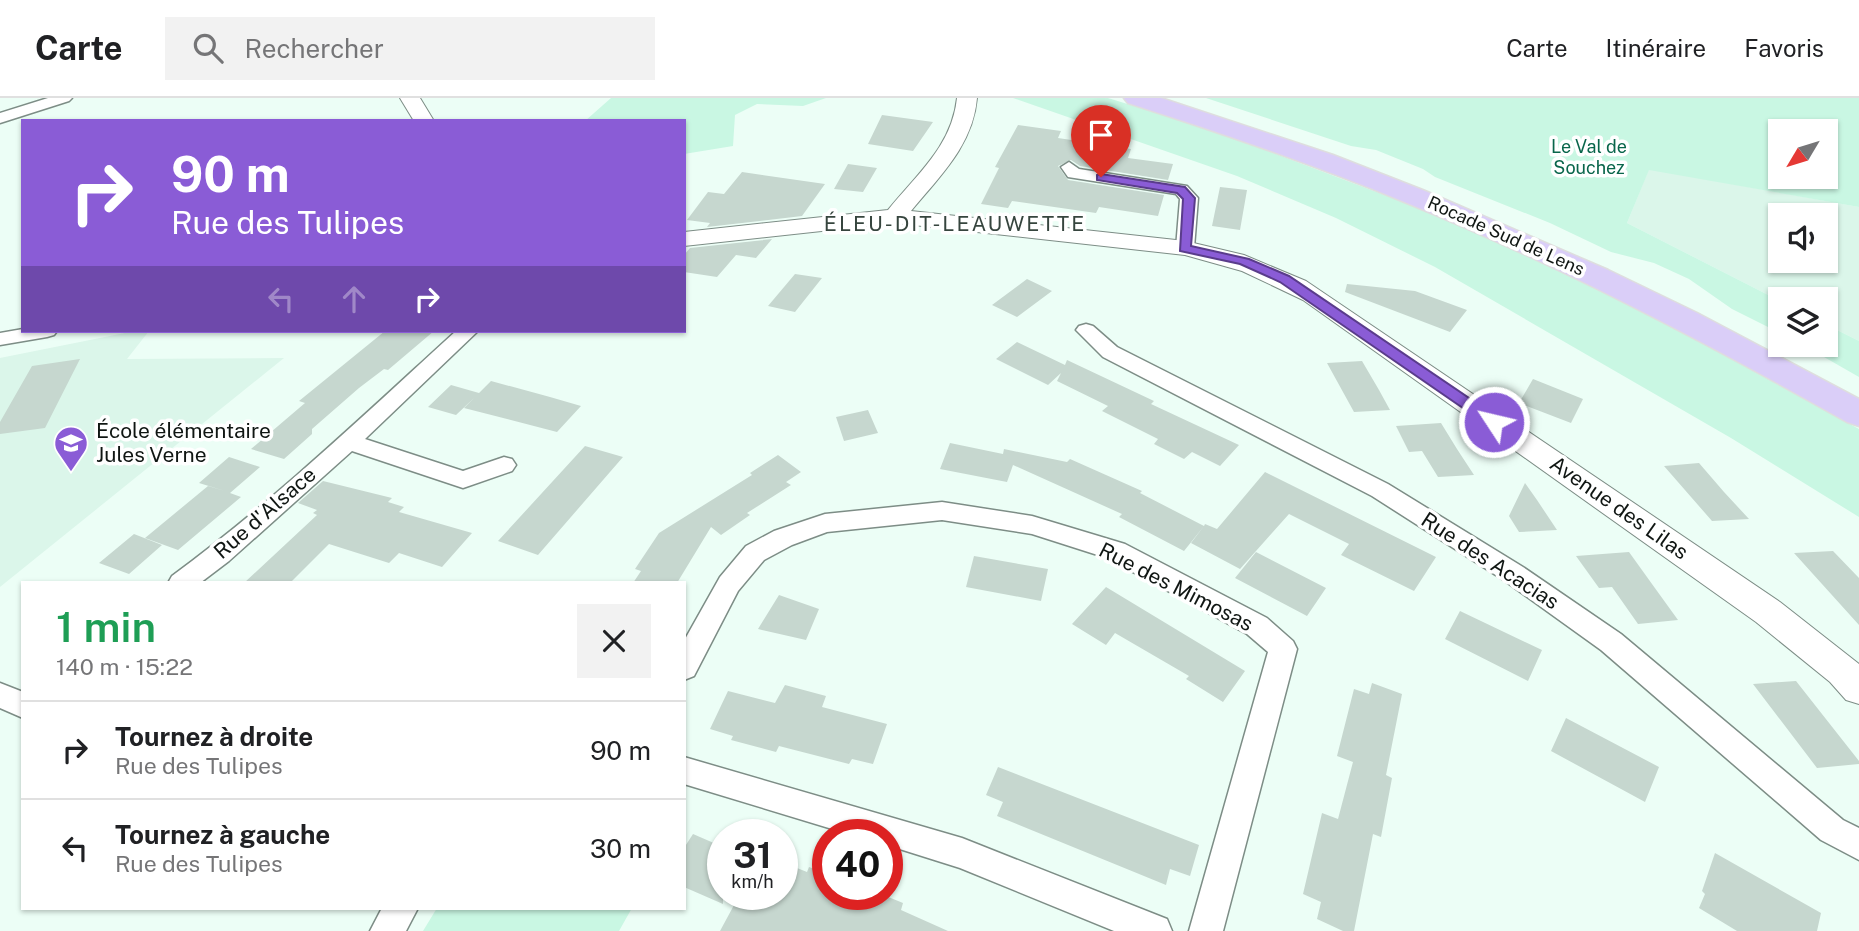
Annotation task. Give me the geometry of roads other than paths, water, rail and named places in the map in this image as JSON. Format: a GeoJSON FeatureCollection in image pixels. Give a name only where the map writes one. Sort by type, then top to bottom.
{"type":"FeatureCollection","features":[{"type":"Feature","properties":{"kind":"highway","name":"Rocade Sud de Lens"},"geometry":{"type":"LineString","coordinates":[[1136,98],[1304,153],[1465,218],[1674,315],[1859,414]]}},
{"type":"Feature","properties":{"kind":"highway","name":"Rocade Sud de Lens"},"geometry":{"type":"LineString","coordinates":[[1182,98],[1332,148],[1443,190],[1563,241],[1754,333],[1859,390]]}},
{"type":"Feature","properties":{"kind":"street"},"geometry":{"type":"LineString","coordinates":[[0,118],[64,98]]}},
{"type":"Feature","properties":{"kind":"street"},"geometry":{"type":"LineString","coordinates":[[410,98],[423,119]]}},
{"type":"Feature","properties":{"kind":"street"},"geometry":{"type":"LineString","coordinates":[[895,216],[945,155],[961,128],[966,114],[967,98]]}},
{"type":"Feature","properties":{"kind":"street"},"geometry":{"type":"LineString","coordinates":[[1069,167],[1074,173],[1181,190],[1189,198],[1185,248]]}},
{"type":"Feature","properties":{"kind":"street"},"geometry":{"type":"LineString","coordinates":[[918,187],[927,205],[952,221]]}},
{"type":"Feature","properties":{"kind":"street","name":"Avenue des Lilas"},"geometry":{"type":"LineString","coordinates":[[686,239],[895,216],[1185,248],[1244,262],[1285,279],[1312,295],[1768,612],[1843,671],[1859,689]]}},
{"type":"Feature","properties":{"kind":"street","name":"Rue des Acacias"},"geometry":{"type":"LineString","coordinates":[[1086,330],[1110,352],[1380,490],[1514,575],[1611,642],[1832,830],[1859,845]]}},
{"type":"Feature","properties":{"kind":"street"},"geometry":{"type":"LineString","coordinates":[[0,339],[35,333]]}},
{"type":"Feature","properties":{"kind":"street","name":"Rue d'Alsace"},"geometry":{"type":"LineString","coordinates":[[184,581],[220,554],[348,442],[466,333]]}},
{"type":"Feature","properties":{"kind":"street"},"geometry":{"type":"LineString","coordinates":[[348,442],[463,480],[504,465]]}},
{"type":"Feature","properties":{"kind":"street","name":"Rue des Mimosas"},"geometry":{"type":"LineString","coordinates":[[686,664],[729,584],[755,554],[783,538],[825,523],[942,511],[1032,524],[1116,551],[1257,626],[1283,649],[1206,931]]}},
{"type":"Feature","properties":{"kind":"street"},"geometry":{"type":"LineString","coordinates":[[0,695],[21,705]]}},
{"type":"Feature","properties":{"kind":"street"},"geometry":{"type":"LineString","coordinates":[[686,771],[962,853],[1154,931]]}},
{"type":"Feature","properties":{"kind":"street"},"geometry":{"type":"LineString","coordinates":[[387,931],[401,910]]}},
{"type":"Feature","properties":{"kind":"place","name":"École élémentaire Jules Verne"},"geometry":{"type":"Point","coordinates":[71,473]}},
{"type":"Feature","properties":{"kind":"district","name":"ÉLEU-DIT-LEAUWETTE"},"geometry":{"type":"Point","coordinates":[955,224]}},
{"type":"Feature","properties":{"kind":"park label","name":"Le Val de Souchez"},"geometry":{"type":"Point","coordinates":[1589,157]}}]}
